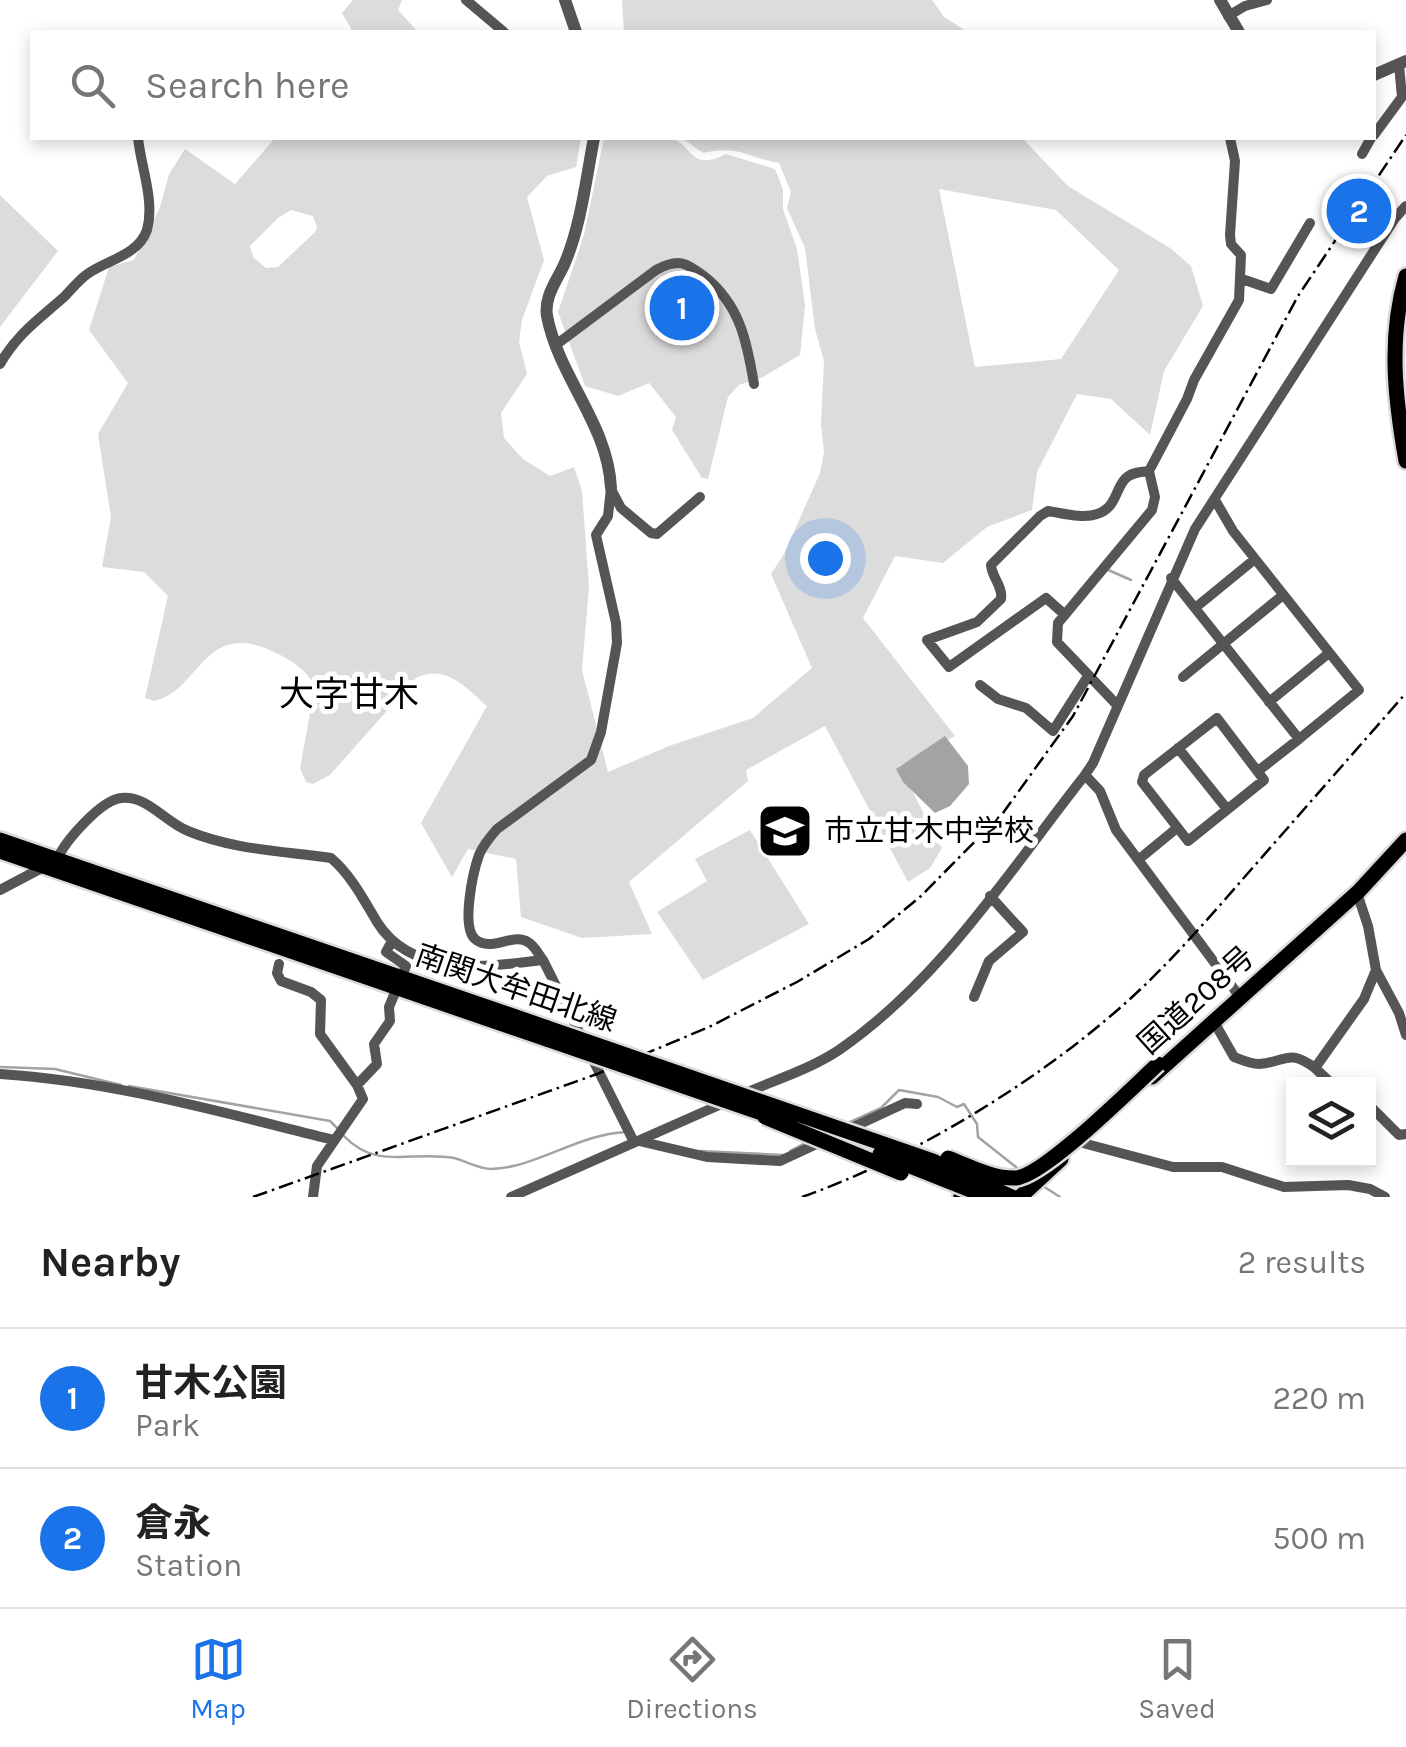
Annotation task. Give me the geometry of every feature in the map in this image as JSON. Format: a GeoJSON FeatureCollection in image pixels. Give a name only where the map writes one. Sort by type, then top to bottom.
{"type":"FeatureCollection","features":[{"type":"Feature","properties":{"kind":"main road"},"geometry":{"type":"LineString","coordinates":[[1406,276],[1396,328],[1394,372],[1406,461]]}},
{"type":"Feature","properties":{"kind":"main road","name":"南関大牟田北線"},"geometry":{"type":"LineString","coordinates":[[0,840],[400,984]]}},
{"type":"Feature","properties":{"kind":"main road","name":"国道208号"},"geometry":{"type":"LineString","coordinates":[[1023,1196],[1357,894],[1406,840]]}},
{"type":"Feature","properties":{"kind":"main road","name":"南関大牟田北線"},"geometry":{"type":"LineString","coordinates":[[0,851],[800,1116],[1023,1196]]}},
{"type":"Feature","properties":{"kind":"main road"},"geometry":{"type":"LineString","coordinates":[[800,1116],[897,1141],[996,1176],[1018,1178],[1068,1145],[1158,1064],[1210,1024]]}},
{"type":"Feature","properties":{"kind":"main road","name":"南関大牟田北線"},"geometry":{"type":"LineString","coordinates":[[548,1034],[882,1154],[988,1197]]}},
{"type":"Feature","properties":{"kind":"main road"},"geometry":{"type":"LineString","coordinates":[[754,1110],[778,1125],[962,1196]]}},
{"type":"Feature","properties":{"kind":"street"},"geometry":{"type":"LineString","coordinates":[[466,0],[502,30]]}},
{"type":"Feature","properties":{"kind":"street"},"geometry":{"type":"LineString","coordinates":[[565,0],[575,30]]}},
{"type":"Feature","properties":{"kind":"street"},"geometry":{"type":"LineString","coordinates":[[1220,0],[1237,30]]}},
{"type":"Feature","properties":{"kind":"street"},"geometry":{"type":"LineString","coordinates":[[1228,16],[1267,0]]}},
{"type":"Feature","properties":{"kind":"street"},"geometry":{"type":"LineString","coordinates":[[1376,74],[1402,63],[1402,98],[1376,131]]}},
{"type":"Feature","properties":{"kind":"street"},"geometry":{"type":"LineString","coordinates":[[0,364],[13,340],[87,274],[138,246],[149,217],[138,140]]}},
{"type":"Feature","properties":{"kind":"street"},"geometry":{"type":"LineString","coordinates":[[594,140],[570,248],[546,305],[572,386],[605,446],[610,506],[596,541],[618,643],[601,732],[591,760],[497,829],[486,842],[479,856],[468,924],[474,939],[490,944],[522,939],[530,942],[543,960],[599,1078],[636,1142],[707,1157],[780,1161],[906,1103],[917,1104]]}},
{"type":"Feature","properties":{"kind":"street"},"geometry":{"type":"LineString","coordinates":[[1118,706],[1057,642],[1058,624],[1152,510],[1149,471],[1239,300],[1241,255],[1231,244],[1235,161],[1230,140]]}},
{"type":"Feature","properties":{"kind":"street"},"geometry":{"type":"LineString","coordinates":[[1362,154],[1370,140]]}},
{"type":"Feature","properties":{"kind":"street"},"geometry":{"type":"LineString","coordinates":[[512,1197],[839,1050],[924,977],[1084,775],[1194,529],[1406,206]]}},
{"type":"Feature","properties":{"kind":"street"},"geometry":{"type":"LineString","coordinates":[[1242,279],[1271,289],[1310,222]]}},
{"type":"Feature","properties":{"kind":"street"},"geometry":{"type":"LineString","coordinates":[[557,344],[656,270],[673,260],[685,262],[726,296],[746,340],[754,384]]}},
{"type":"Feature","properties":{"kind":"street"},"geometry":{"type":"LineString","coordinates":[[1064,614],[1046,598],[949,667],[927,640],[976,622],[1001,600],[1002,591],[991,565],[1040,516],[1048,511],[1091,516],[1102,512],[1119,495],[1130,474],[1149,471]]}},
{"type":"Feature","properties":{"kind":"street"},"geometry":{"type":"LineString","coordinates":[[610,488],[621,508],[657,534],[700,496]]}},
{"type":"Feature","properties":{"kind":"street"},"geometry":{"type":"LineString","coordinates":[[1215,500],[1255,559],[1359,690],[1258,772]]}},
{"type":"Feature","properties":{"kind":"street"},"geometry":{"type":"LineString","coordinates":[[1195,608],[1255,559]]}},
{"type":"Feature","properties":{"kind":"street"},"geometry":{"type":"LineString","coordinates":[[1171,578],[1298,739]]}},
{"type":"Feature","properties":{"kind":"street"},"geometry":{"type":"LineString","coordinates":[[1183,678],[1283,595]]}},
{"type":"Feature","properties":{"kind":"street"},"geometry":{"type":"LineString","coordinates":[[1269,702],[1329,653]]}},
{"type":"Feature","properties":{"kind":"street"},"geometry":{"type":"LineString","coordinates":[[980,686],[998,699],[1026,708],[1053,731],[1088,676]]}},
{"type":"Feature","properties":{"kind":"street"},"geometry":{"type":"LineString","coordinates":[[1217,718],[1264,780],[1188,840],[1142,782],[1144,775],[1178,748],[1217,718]]}},
{"type":"Feature","properties":{"kind":"street"},"geometry":{"type":"LineString","coordinates":[[1178,748],[1227,810]]}},
{"type":"Feature","properties":{"kind":"street"},"geometry":{"type":"LineString","coordinates":[[1084,775],[1100,791],[1116,830],[1240,996]]}},
{"type":"Feature","properties":{"kind":"street"},"geometry":{"type":"LineString","coordinates":[[0,890],[58,860],[61,850],[99,806],[119,798],[134,798],[184,829],[212,840],[244,848],[331,858],[392,941],[413,955],[479,968],[543,960]]}},
{"type":"Feature","properties":{"kind":"street"},"geometry":{"type":"LineString","coordinates":[[1138,860],[1177,828]]}},
{"type":"Feature","properties":{"kind":"street"},"geometry":{"type":"LineString","coordinates":[[1357,894],[1376,970],[1406,1035]]}},
{"type":"Feature","properties":{"kind":"street"},"geometry":{"type":"LineString","coordinates":[[974,996],[989,961],[1023,932],[990,896]]}},
{"type":"Feature","properties":{"kind":"street"},"geometry":{"type":"LineString","coordinates":[[357,1086],[378,1064],[374,1044],[390,1021],[389,1007],[406,966],[386,952],[392,941]]}},
{"type":"Feature","properties":{"kind":"street"},"geometry":{"type":"LineString","coordinates":[[280,964],[277,973],[281,981],[321,1000],[320,1034],[363,1099],[317,1166],[313,1197]]}},
{"type":"Feature","properties":{"kind":"street"},"geometry":{"type":"LineString","coordinates":[[1315,1068],[1364,999],[1376,970]]}},
{"type":"Feature","properties":{"kind":"street"},"geometry":{"type":"LineString","coordinates":[[1210,1024],[1234,1057],[1257,1064],[1286,1056],[1300,1057],[1325,1077]]}},
{"type":"Feature","properties":{"kind":"street"},"geometry":{"type":"LineString","coordinates":[[0,1074],[52,1076],[220,1111],[334,1140]]}},
{"type":"Feature","properties":{"kind":"street"},"geometry":{"type":"LineString","coordinates":[[1376,1112],[1399,1135],[1406,1134]]}},
{"type":"Feature","properties":{"kind":"street"},"geometry":{"type":"LineString","coordinates":[[1079,1142],[1173,1167],[1222,1167],[1284,1187],[1348,1185],[1385,1197]]}},
{"type":"Feature","properties":{"kind":"shaded area"},"geometry":{"type":"Polygon","coordinates":[[[353,0],[402,0],[398,10],[416,30],[352,30],[342,13],[353,0]]]}},
{"type":"Feature","properties":{"kind":"shaded area"},"geometry":{"type":"Polygon","coordinates":[[[622,0],[932,0],[944,17],[965,30],[624,30],[622,0]]]}},
{"type":"Feature","properties":{"kind":"shaded area"},"geometry":{"type":"Polygon","coordinates":[[[273,140],[581,140],[576,167],[547,176],[527,197],[544,260],[522,320],[519,342],[527,374],[501,413],[504,438],[523,459],[550,476],[574,467],[582,491],[589,587],[582,670],[608,772],[669,746],[753,718],[812,668],[771,574],[820,473],[824,452],[824,361],[815,329],[805,248],[787,208],[791,192],[779,163],[734,151],[703,153],[685,140],[1024,140],[1068,186],[1170,248],[1191,266],[1203,306],[1164,371],[1150,435],[1111,399],[1077,394],[1037,472],[1032,510],[987,527],[943,563],[895,556],[863,618],[955,736],[899,766],[942,848],[930,868],[908,882],[825,726],[746,770],[748,781],[629,882],[652,934],[582,938],[521,917],[516,859],[468,849],[452,877],[421,823],[487,706],[455,680],[437,674],[416,678],[330,775],[313,784],[306,782],[300,768],[315,686],[303,670],[280,655],[250,644],[232,644],[217,650],[169,695],[154,701],[145,698],[168,596],[144,572],[102,567],[111,517],[98,434],[128,383],[89,330],[109,267],[134,260],[160,207],[169,174],[185,149],[235,184],[273,140]],[[939,189],[975,367],[1061,359],[1119,270],[1056,210],[939,189]],[[291,210],[278,218],[250,246],[253,257],[266,268],[278,267],[315,232],[313,216],[291,210]]]}},
{"type":"Feature","properties":{"kind":"shaded area"},"geometry":{"type":"Polygon","coordinates":[[[604,140],[675,140],[699,159],[726,154],[775,169],[797,249],[805,305],[800,355],[763,377],[739,385],[728,397],[708,479],[702,478],[672,430],[676,417],[649,383],[618,396],[585,386],[558,312],[584,235],[604,140]]]}},
{"type":"Feature","properties":{"kind":"shaded area"},"geometry":{"type":"Polygon","coordinates":[[[0,195],[58,251],[0,327],[0,195]]]}},
{"type":"Feature","properties":{"kind":"shaded area"},"geometry":{"type":"Polygon","coordinates":[[[945,736],[968,766],[969,784],[950,806],[935,813],[903,782],[896,769],[945,736]]]}},
{"type":"Feature","properties":{"kind":"shaded area"},"geometry":{"type":"Polygon","coordinates":[[[750,830],[809,924],[703,980],[657,912],[707,881],[695,859],[750,830]]]}},
{"type":"Feature","properties":{"kind":"waterway"},"geometry":{"type":"LineString","coordinates":[[1106,569],[1131,580]]}},
{"type":"Feature","properties":{"kind":"waterway"},"geometry":{"type":"LineString","coordinates":[[0,1067],[55,1069],[121,1085]]}},
{"type":"Feature","properties":{"kind":"waterway"},"geometry":{"type":"LineString","coordinates":[[129,1086],[330,1121],[339,1130]]}},
{"type":"Feature","properties":{"kind":"waterway"},"geometry":{"type":"LineString","coordinates":[[848,1123],[881,1108],[899,1090],[938,1097],[957,1107],[964,1104],[977,1124],[978,1137],[1021,1171]]}},
{"type":"Feature","properties":{"kind":"waterway"},"geometry":{"type":"LineString","coordinates":[[344,1136],[357,1147],[382,1156],[439,1156],[491,1169],[524,1163],[591,1138],[626,1132]]}},
{"type":"Feature","properties":{"kind":"waterway"},"geometry":{"type":"LineString","coordinates":[[790,1151],[805,1143]]}},
{"type":"Feature","properties":{"kind":"waterway"},"geometry":{"type":"LineString","coordinates":[[701,1151],[783,1155]]}},
{"type":"Feature","properties":{"kind":"waterway"},"geometry":{"type":"LineString","coordinates":[[1040,1184],[1060,1197]]}},
{"type":"Feature","properties":{"kind":"railway"},"geometry":{"type":"LineString","coordinates":[[253,1197],[597,1074],[709,1027],[869,939],[921,896],[1003,813],[1073,716],[1298,296],[1406,135]]}},
{"type":"Feature","properties":{"kind":"railway"},"geometry":{"type":"LineString","coordinates":[[802,1197],[928,1140],[1011,1090],[1087,1035],[1139,991],[1191,938],[1406,693]]}},
{"type":"Feature","properties":{"kind":"place","name":"倉永"},"geometry":{"type":"Point","coordinates":[1359,211]}},
{"type":"Feature","properties":{"kind":"place","name":"甘木公園"},"geometry":{"type":"Point","coordinates":[682,308]}},
{"type":"Feature","properties":{"kind":"place","name":"市立甘木中学校"},"geometry":{"type":"Point","coordinates":[785,831]}},
{"type":"Feature","properties":{"kind":"district","name":"大字甘木"},"geometry":{"type":"Point","coordinates":[349,694]}}]}
